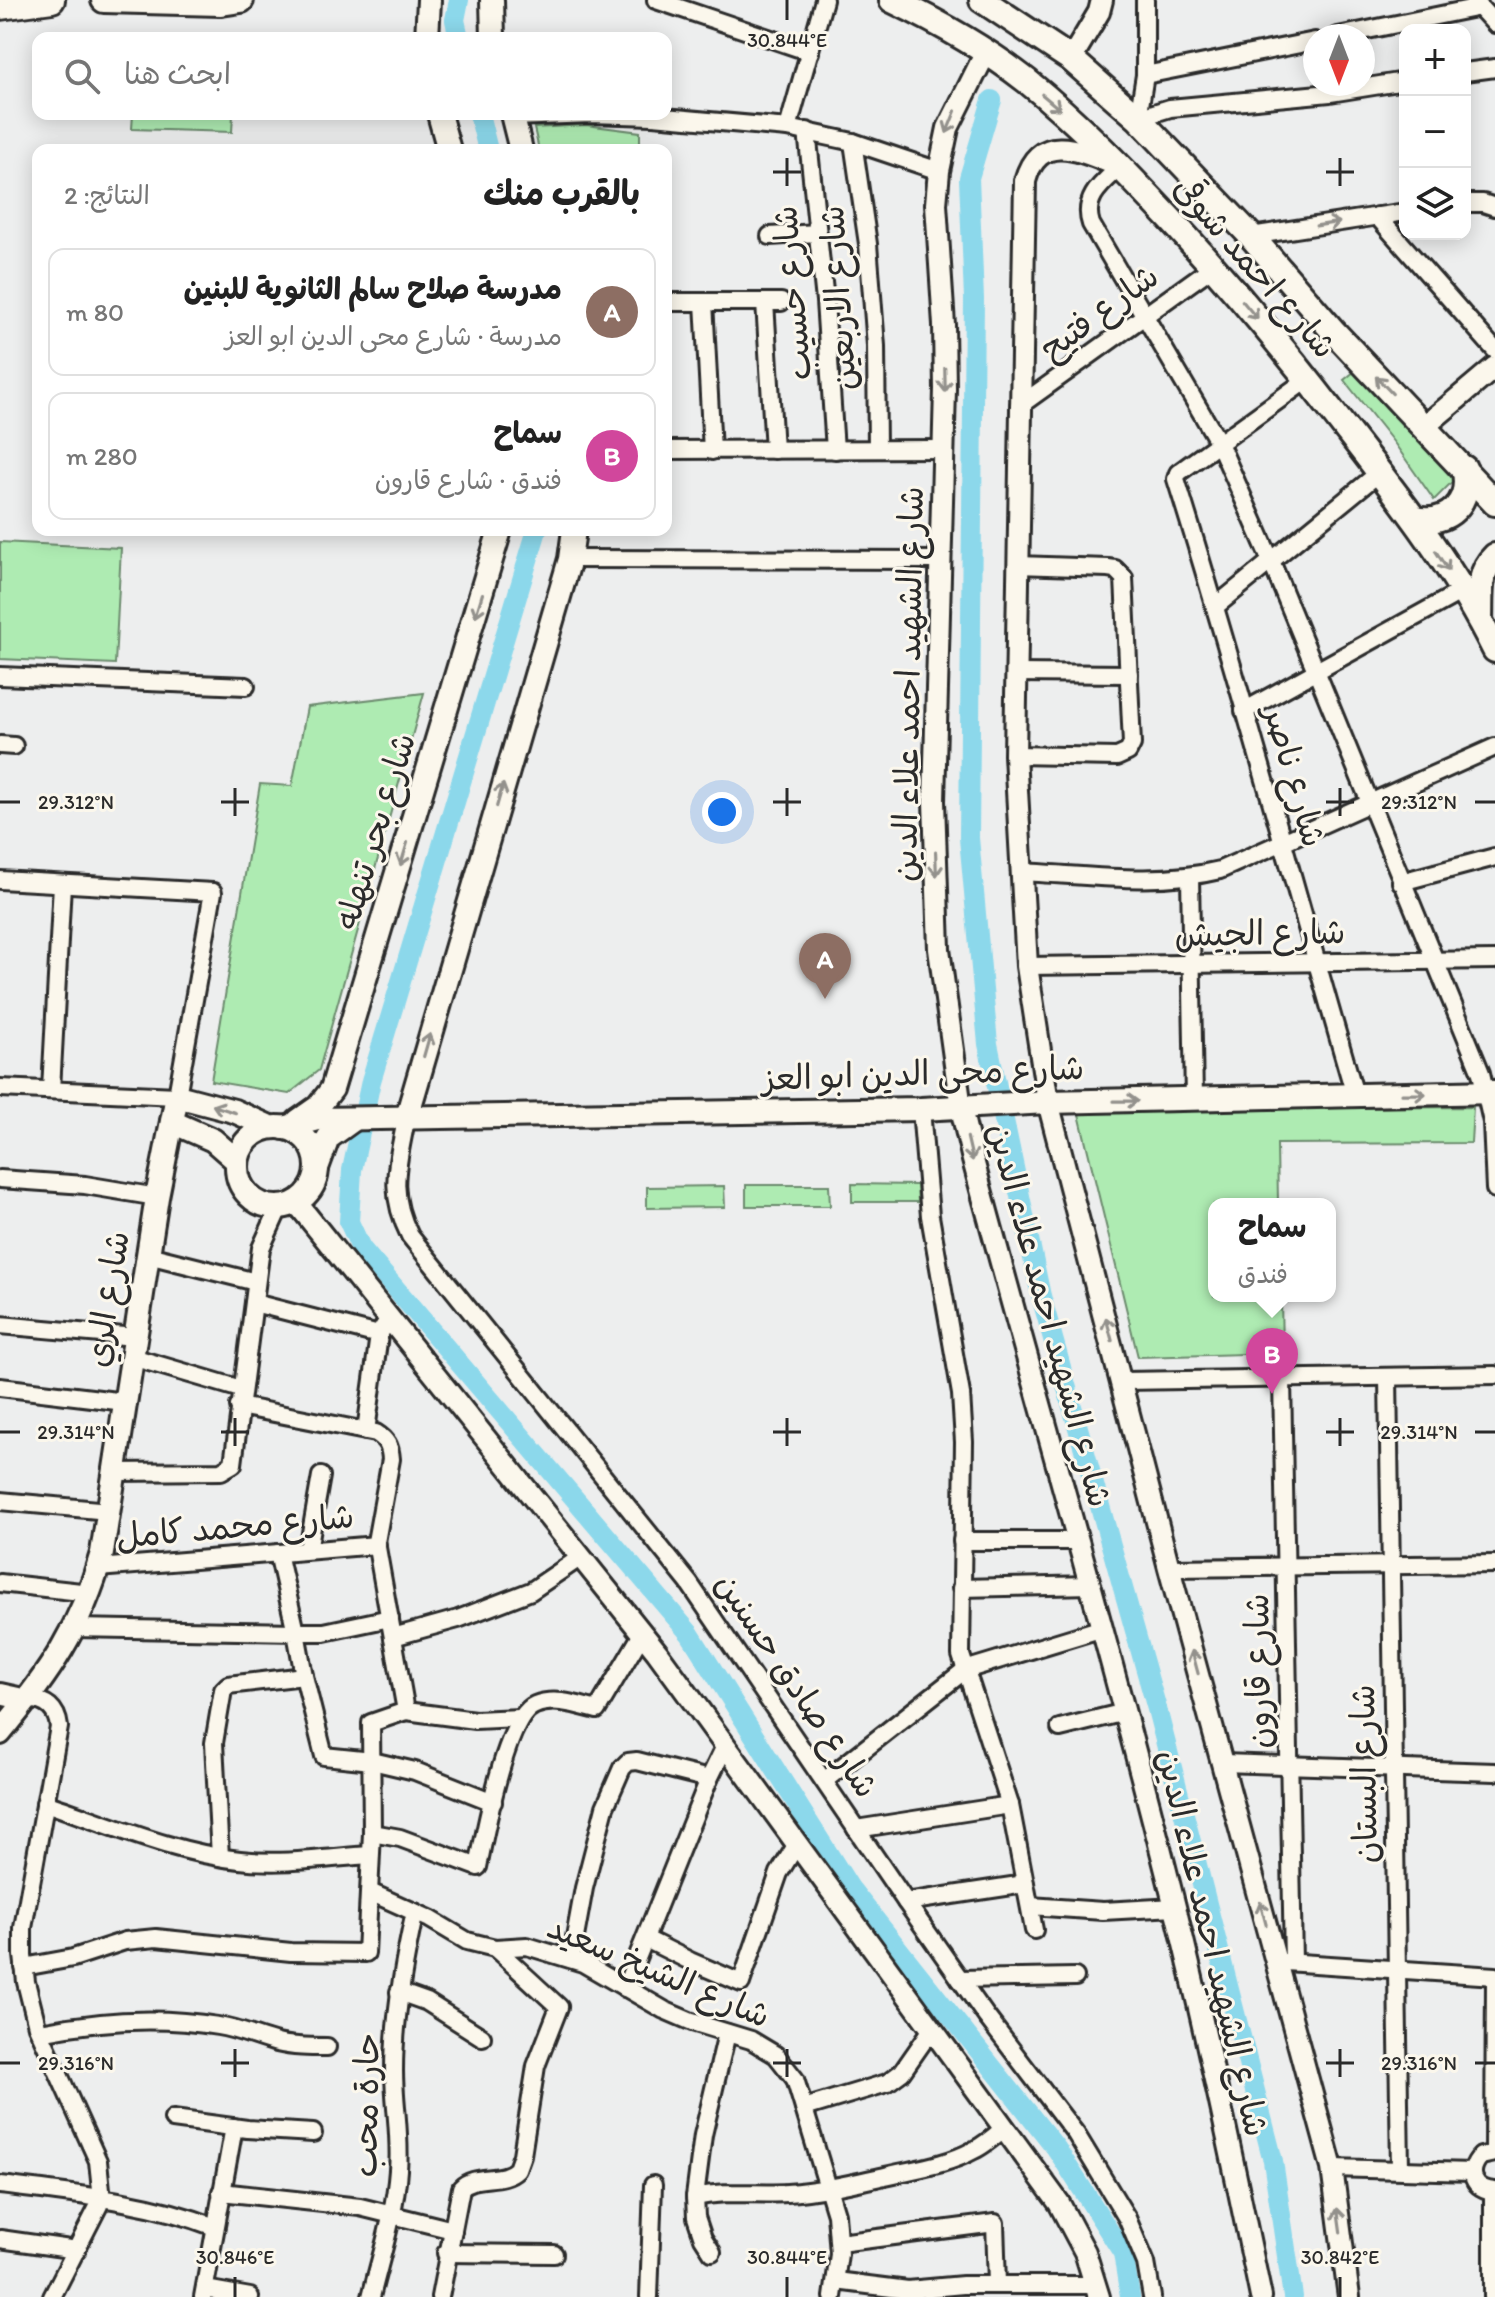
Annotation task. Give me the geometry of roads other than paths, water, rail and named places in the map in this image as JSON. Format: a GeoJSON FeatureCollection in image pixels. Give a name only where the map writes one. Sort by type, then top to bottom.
{"type":"FeatureCollection","features":[{"type":"Feature","properties":{"kind":"main road"},"geometry":{"type":"LineString","coordinates":[[0,7],[52,0]]}},
{"type":"Feature","properties":{"kind":"main road"},"geometry":{"type":"LineString","coordinates":[[104,0],[221,3],[241,0]]}},
{"type":"Feature","properties":{"kind":"main road"},"geometry":{"type":"LineString","coordinates":[[427,32],[429,0]]}},
{"type":"Feature","properties":{"kind":"main road"},"geometry":{"type":"LineString","coordinates":[[492,0],[493,32]]}},
{"type":"Feature","properties":{"kind":"main road","name":"شارع احمد شوقى"},"geometry":{"type":"LineString","coordinates":[[892,0],[986,52],[1026,80],[1121,166],[1214,266],[1309,378],[1415,519],[1480,619],[1495,650]]}},
{"type":"Feature","properties":{"kind":"main road","name":"شارع احمد شوقى"},"geometry":{"type":"LineString","coordinates":[[982,0],[1007,6],[1138,118],[1251,236],[1334,332],[1495,503]]}},
{"type":"Feature","properties":{"kind":"main road"},"geometry":{"type":"LineString","coordinates":[[441,120],[447,144]]}},
{"type":"Feature","properties":{"kind":"main road"},"geometry":{"type":"LineString","coordinates":[[513,120],[519,144]]}},
{"type":"Feature","properties":{"kind":"main road"},"geometry":{"type":"LineString","coordinates":[[1415,519],[1434,521],[1452,513],[1464,498],[1467,488],[1464,468]]}},
{"type":"Feature","properties":{"kind":"main road","name":"شارع بحر تنهله"},"geometry":{"type":"LineString","coordinates":[[278,1127],[307,1116],[332,1089],[498,536]]}},
{"type":"Feature","properties":{"kind":"main road"},"geometry":{"type":"LineString","coordinates":[[406,1120],[570,559],[573,536]]}},
{"type":"Feature","properties":{"kind":"main road"},"geometry":{"type":"LineString","coordinates":[[1480,619],[1481,579],[1484,569],[1495,556]]}},
{"type":"Feature","properties":{"kind":"main road"},"geometry":{"type":"LineString","coordinates":[[278,1127],[258,1131],[248,1139],[237,1161],[237,1173],[247,1194],[257,1201],[288,1204],[307,1194],[328,1138],[353,1120],[340,1106],[332,1089]]}},
{"type":"Feature","properties":{"kind":"main road","name":"شارع محى الدين ابو العز"},"geometry":{"type":"LineString","coordinates":[[278,1127],[318,1119],[406,1120],[921,1109],[1048,1102],[1491,1092]]}},
{"type":"Feature","properties":{"kind":"main road"},"geometry":{"type":"LineString","coordinates":[[177,1096],[234,1111],[297,1133],[308,1142],[315,1154],[317,1168]]}},
{"type":"Feature","properties":{"kind":"main road","name":"شارع الري"},"geometry":{"type":"LineString","coordinates":[[0,1733],[49,1672],[74,1628],[98,1568],[157,1197],[177,1096]]}},
{"type":"Feature","properties":{"kind":"main road"},"geometry":{"type":"LineString","coordinates":[[172,1122],[213,1140],[237,1161]]}},
{"type":"Feature","properties":{"kind":"street"},"geometry":{"type":"LineString","coordinates":[[656,0],[810,52]]}},
{"type":"Feature","properties":{"kind":"street"},"geometry":{"type":"LineString","coordinates":[[788,128],[824,0]]}},
{"type":"Feature","properties":{"kind":"street"},"geometry":{"type":"LineString","coordinates":[[1071,59],[1099,12],[1102,0]]}},
{"type":"Feature","properties":{"kind":"street"},"geometry":{"type":"LineString","coordinates":[[1145,0],[1145,75],[1138,118],[1170,108],[1330,93],[1399,82]]}},
{"type":"Feature","properties":{"kind":"street"},"geometry":{"type":"LineString","coordinates":[[1375,27],[1476,4],[1495,24]]}},
{"type":"Feature","properties":{"kind":"street"},"geometry":{"type":"LineString","coordinates":[[1145,75],[1303,43]]}},
{"type":"Feature","properties":{"kind":"street","name":"شارع الشهيد احمد علاء الدين"},"geometry":{"type":"LineString","coordinates":[[986,52],[948,128],[936,204],[944,325],[944,449],[934,801],[938,934],[961,1108],[988,1216],[1103,1628],[1175,1907],[1261,2297]]}},
{"type":"Feature","properties":{"kind":"street"},"geometry":{"type":"LineString","coordinates":[[1471,71],[1495,68]]}},
{"type":"Feature","properties":{"kind":"street"},"geometry":{"type":"LineString","coordinates":[[672,118],[807,131],[853,142],[939,171]]}},
{"type":"Feature","properties":{"kind":"street","name":"شارع حسيب"},"geometry":{"type":"LineString","coordinates":[[807,131],[835,450]]}},
{"type":"Feature","properties":{"kind":"street","name":"شارع الاربعين"},"geometry":{"type":"LineString","coordinates":[[853,142],[869,258],[876,346],[877,449]]}},
{"type":"Feature","properties":{"kind":"street","name":"شارع الشهيد احمد علاء الدين"},"geometry":{"type":"LineString","coordinates":[[1121,166],[1062,147],[1041,154],[1028,171],[1025,181],[1015,755],[1027,966],[1048,1102],[1123,1381],[1169,1568],[1223,1763],[1284,1962],[1332,2168],[1349,2297]]}},
{"type":"Feature","properties":{"kind":"street"},"geometry":{"type":"LineString","coordinates":[[1121,166],[1095,190],[1089,216],[1219,443],[1271,561],[1433,961],[1491,1092],[1495,1189]]}},
{"type":"Feature","properties":{"kind":"street"},"geometry":{"type":"LineString","coordinates":[[1471,203],[1494,205]]}},
{"type":"Feature","properties":{"kind":"street"},"geometry":{"type":"LineString","coordinates":[[1251,236],[1399,213]]}},
{"type":"Feature","properties":{"kind":"street"},"geometry":{"type":"LineString","coordinates":[[1377,216],[1495,350]]}},
{"type":"Feature","properties":{"kind":"street"},"geometry":{"type":"LineString","coordinates":[[770,236],[817,233]]}},
{"type":"Feature","properties":{"kind":"street","name":"شارع فتيح"},"geometry":{"type":"LineString","coordinates":[[1019,406],[1214,266]]}},
{"type":"Feature","properties":{"kind":"street"},"geometry":{"type":"LineString","coordinates":[[672,302],[773,302],[774,450]]}},
{"type":"Feature","properties":{"kind":"street"},"geometry":{"type":"LineString","coordinates":[[704,302],[712,451]]}},
{"type":"Feature","properties":{"kind":"street"},"geometry":{"type":"LineString","coordinates":[[1425,426],[1495,367]]}},
{"type":"Feature","properties":{"kind":"street"},"geometry":{"type":"LineString","coordinates":[[1219,443],[1309,378]]}},
{"type":"Feature","properties":{"kind":"street","name":"شارع ناصر"},"geometry":{"type":"LineString","coordinates":[[1219,443],[1177,475],[1355,1095]]}},
{"type":"Feature","properties":{"kind":"street"},"geometry":{"type":"LineString","coordinates":[[672,450],[944,449]]}},
{"type":"Feature","properties":{"kind":"street"},"geometry":{"type":"LineString","coordinates":[[1216,606],[1380,472]]}},
{"type":"Feature","properties":{"kind":"street"},"geometry":{"type":"LineString","coordinates":[[570,559],[941,560]]}},
{"type":"Feature","properties":{"kind":"street"},"geometry":{"type":"LineString","coordinates":[[1015,755],[1123,756],[1132,744],[1126,584],[1121,573],[1108,568],[1017,565]]}},
{"type":"Feature","properties":{"kind":"street"},"geometry":{"type":"LineString","coordinates":[[1244,711],[1462,591]]}},
{"type":"Feature","properties":{"kind":"street"},"geometry":{"type":"LineString","coordinates":[[1015,673],[1129,674]]}},
{"type":"Feature","properties":{"kind":"street"},"geometry":{"type":"LineString","coordinates":[[0,676],[246,686]]}},
{"type":"Feature","properties":{"kind":"street"},"geometry":{"type":"LineString","coordinates":[[1020,872],[1161,880],[1220,870],[1495,747]]}},
{"type":"Feature","properties":{"kind":"street"},"geometry":{"type":"LineString","coordinates":[[1401,882],[1495,857]]}},
{"type":"Feature","properties":{"kind":"street"},"geometry":{"type":"LineString","coordinates":[[1190,877],[1194,1099]]}},
{"type":"Feature","properties":{"kind":"street"},"geometry":{"type":"LineString","coordinates":[[0,880],[62,884],[51,1090]]}},
{"type":"Feature","properties":{"kind":"street","name":"شارع الري"},"geometry":{"type":"LineString","coordinates":[[62,884],[213,892],[177,1096]]}},
{"type":"Feature","properties":{"kind":"street","name":"شارع الجيش"},"geometry":{"type":"LineString","coordinates":[[1027,966],[1495,960]]}},
{"type":"Feature","properties":{"kind":"street"},"geometry":{"type":"LineString","coordinates":[[0,1088],[177,1096]]}},
{"type":"Feature","properties":{"kind":"street"},"geometry":{"type":"LineString","coordinates":[[921,1109],[930,1216],[961,1394],[964,1442],[959,1639],[965,1670],[1010,1805],[1034,1930]]}},
{"type":"Feature","properties":{"kind":"street","name":"شارع صادق حسنين"},"geometry":{"type":"LineString","coordinates":[[406,1120],[395,1194],[399,1215],[410,1236],[689,1583],[960,1979],[1076,2134],[1120,2206],[1146,2263],[1152,2297]]}},
{"type":"Feature","properties":{"kind":"street"},"geometry":{"type":"LineString","coordinates":[[0,1179],[85,1185],[157,1197]]}},
{"type":"Feature","properties":{"kind":"street"},"geometry":{"type":"LineString","coordinates":[[115,1472],[226,1470],[233,1464],[262,1242],[288,1204],[384,1327],[581,1557],[642,1634],[1073,2227],[1098,2291],[997,2284],[908,2290],[834,2289]]}},
{"type":"Feature","properties":{"kind":"street"},"geometry":{"type":"LineString","coordinates":[[148,1255],[256,1282]]}},
{"type":"Feature","properties":{"kind":"street"},"geometry":{"type":"LineString","coordinates":[[254,1303],[384,1327]]}},
{"type":"Feature","properties":{"kind":"street"},"geometry":{"type":"LineString","coordinates":[[0,1325],[133,1347],[240,1398],[385,1438],[391,1459],[377,1545],[406,1711]]}},
{"type":"Feature","properties":{"kind":"street"},"geometry":{"type":"LineString","coordinates":[[366,1431],[384,1327]]}},
{"type":"Feature","properties":{"kind":"street"},"geometry":{"type":"LineString","coordinates":[[1123,1381],[1495,1375]]}},
{"type":"Feature","properties":{"kind":"street","name":"شارع البستان"},"geometry":{"type":"LineString","coordinates":[[1388,1377],[1400,2169]]}},
{"type":"Feature","properties":{"kind":"street","name":"شارع قارون"},"geometry":{"type":"LineString","coordinates":[[1282,1379],[1290,1764],[1284,1962]]}},
{"type":"Feature","properties":{"kind":"street"},"geometry":{"type":"LineString","coordinates":[[0,1387],[125,1402]]}},
{"type":"Feature","properties":{"kind":"street"},"geometry":{"type":"LineString","coordinates":[[308,1550],[321,1476]]}},
{"type":"Feature","properties":{"kind":"street"},"geometry":{"type":"LineString","coordinates":[[0,1501],[109,1511]]}},
{"type":"Feature","properties":{"kind":"street"},"geometry":{"type":"LineString","coordinates":[[962,1541],[1078,1541]]}},
{"type":"Feature","properties":{"kind":"street","name":"شارع محمد كامل"},"geometry":{"type":"LineString","coordinates":[[98,1568],[377,1545]]}},
{"type":"Feature","properties":{"kind":"street"},"geometry":{"type":"LineString","coordinates":[[278,1553],[324,1756],[372,1761],[415,1771],[493,1802]]}},
{"type":"Feature","properties":{"kind":"street"},"geometry":{"type":"LineString","coordinates":[[393,1637],[458,1619],[520,1596],[581,1557]]}},
{"type":"Feature","properties":{"kind":"street"},"geometry":{"type":"LineString","coordinates":[[1169,1568],[1495,1564]]}},
{"type":"Feature","properties":{"kind":"street"},"geometry":{"type":"LineString","coordinates":[[0,1583],[90,1593]]}},
{"type":"Feature","properties":{"kind":"street"},"geometry":{"type":"LineString","coordinates":[[961,1588],[1091,1585]]}},
{"type":"Feature","properties":{"kind":"street"},"geometry":{"type":"LineString","coordinates":[[74,1628],[324,1632],[390,1618]]}},
{"type":"Feature","properties":{"kind":"street"},"geometry":{"type":"LineString","coordinates":[[824,1781],[965,1670],[1103,1628]]}},
{"type":"Feature","properties":{"kind":"street"},"geometry":{"type":"LineString","coordinates":[[372,1833],[400,1838],[478,1867],[507,1748],[519,1718],[535,1705],[551,1701],[597,1710],[642,1634]]}},
{"type":"Feature","properties":{"kind":"street"},"geometry":{"type":"LineString","coordinates":[[220,1857],[214,1743],[223,1690],[228,1685],[304,1676]]}},
{"type":"Feature","properties":{"kind":"street"},"geometry":{"type":"LineString","coordinates":[[0,1694],[46,1704],[58,1720],[23,1928],[24,1967],[40,2032],[94,2148],[101,2174],[99,2205],[52,2297]]}},
{"type":"Feature","properties":{"kind":"street"},"geometry":{"type":"LineString","coordinates":[[24,1967],[73,1958],[125,1941],[156,1938],[291,1952],[366,1953],[372,1833],[371,1723],[406,1711],[475,1720],[519,1718]]}},
{"type":"Feature","properties":{"kind":"street"},"geometry":{"type":"LineString","coordinates":[[1060,1728],[1125,1712]]}},
{"type":"Feature","properties":{"kind":"street"},"geometry":{"type":"LineString","coordinates":[[625,1988],[725,1746]]}},
{"type":"Feature","properties":{"kind":"street"},"geometry":{"type":"LineString","coordinates":[[571,1959],[593,1847],[605,1807],[622,1768],[628,1762],[637,1761],[709,1779]]}},
{"type":"Feature","properties":{"kind":"street"},"geometry":{"type":"LineString","coordinates":[[1223,1763],[1495,1772]]}},
{"type":"Feature","properties":{"kind":"street"},"geometry":{"type":"LineString","coordinates":[[45,1803],[220,1857],[262,1861],[369,1855]]}},
{"type":"Feature","properties":{"kind":"street"},"geometry":{"type":"LineString","coordinates":[[856,1829],[1010,1805]]}},
{"type":"Feature","properties":{"kind":"street"},"geometry":{"type":"LineString","coordinates":[[646,1939],[741,1983],[779,1873],[797,1844]]}},
{"type":"Feature","properties":{"kind":"street"},"geometry":{"type":"LineString","coordinates":[[906,1902],[1025,1884]]}},
{"type":"Feature","properties":{"kind":"street","name":"شارع الشيخ سعيد"},"geometry":{"type":"LineString","coordinates":[[370,1892],[415,1912],[467,1941],[495,1948],[527,1946],[571,1959],[597,1970],[664,2010],[751,2040],[776,2055],[795,2079],[836,2214],[839,2243],[834,2289]]}},
{"type":"Feature","properties":{"kind":"street"},"geometry":{"type":"LineString","coordinates":[[1030,1906],[1103,1911],[1175,1907]]}},
{"type":"Feature","properties":{"kind":"street","name":"حارة محب"},"geometry":{"type":"LineString","coordinates":[[371,2297],[391,2214],[399,2150],[394,2073],[399,1992],[415,1912]]}},
{"type":"Feature","properties":{"kind":"street"},"geometry":{"type":"LineString","coordinates":[[440,2297],[446,2253],[461,2188],[505,2177],[517,2169],[536,2066],[559,2007],[495,1948]]}},
{"type":"Feature","properties":{"kind":"street"},"geometry":{"type":"LineString","coordinates":[[1284,1962],[1495,1979],[1494,2153],[1481,2156],[1472,2172],[1476,2184],[1494,2192],[1493,2297]]}},
{"type":"Feature","properties":{"kind":"street"},"geometry":{"type":"LineString","coordinates":[[960,1979],[1075,1977]]}},
{"type":"Feature","properties":{"kind":"street"},"geometry":{"type":"LineString","coordinates":[[399,1992],[427,2002],[482,2037]]}},
{"type":"Feature","properties":{"kind":"street"},"geometry":{"type":"LineString","coordinates":[[40,2032],[141,2019],[185,2021],[222,2027],[280,2044],[327,2047]]}},
{"type":"Feature","properties":{"kind":"street"},"geometry":{"type":"LineString","coordinates":[[804,2108],[887,2083],[902,2072],[932,2029]]}},
{"type":"Feature","properties":{"kind":"street"},"geometry":{"type":"LineString","coordinates":[[712,2252],[696,2217],[695,2197],[703,2135],[727,2033]]}},
{"type":"Feature","properties":{"kind":"street"},"geometry":{"type":"LineString","coordinates":[[173,2119],[313,2133]]}},
{"type":"Feature","properties":{"kind":"street"},"geometry":{"type":"LineString","coordinates":[[234,2127],[204,2293],[250,2297]]}},
{"type":"Feature","properties":{"kind":"street"},"geometry":{"type":"LineString","coordinates":[[695,2197],[721,2191],[765,2194],[828,2188],[953,2160],[977,2149],[1004,2128]]}},
{"type":"Feature","properties":{"kind":"street"},"geometry":{"type":"LineString","coordinates":[[1332,2168],[1472,2172]]}},
{"type":"Feature","properties":{"kind":"street"},"geometry":{"type":"LineString","coordinates":[[0,2185],[157,2207],[215,2227]]}},
{"type":"Feature","properties":{"kind":"street"},"geometry":{"type":"LineString","coordinates":[[649,2297],[653,2185]]}},
{"type":"Feature","properties":{"kind":"street"},"geometry":{"type":"LineString","coordinates":[[221,2192],[338,2204],[453,2230]]}},
{"type":"Feature","properties":{"kind":"street"},"geometry":{"type":"LineString","coordinates":[[839,2243],[995,2223],[997,2284]]}},
{"type":"Feature","properties":{"kind":"street"},"geometry":{"type":"LineString","coordinates":[[0,2239],[77,2250]]}},
{"type":"Feature","properties":{"kind":"street"},"geometry":{"type":"LineString","coordinates":[[446,2253],[554,2254]]}},
{"type":"Feature","properties":{"kind":"waterway"},"geometry":{"type":"LineString","coordinates":[[458,32],[455,20],[459,0]]}},
{"type":"Feature","properties":{"kind":"waterway"},"geometry":{"type":"LineString","coordinates":[[992,100],[969,178],[974,299],[969,838],[988,1044],[1041,1296],[1157,1709],[1273,2161],[1293,2297]]}},
{"type":"Feature","properties":{"kind":"waterway"},"geometry":{"type":"LineString","coordinates":[[480,120],[486,144]]}},
{"type":"Feature","properties":{"kind":"waterway"},"geometry":{"type":"LineString","coordinates":[[535,536],[371,1081],[352,1170],[349,1222],[361,1248],[690,1634],[850,1888],[1056,2148],[1123,2253],[1130,2297]]}},
{"type":"Feature","properties":{"kind":"place","name":"مدرسة صلاح سالم الثانوية للبنين"},"geometry":{"type":"Point","coordinates":[825,999]}},
{"type":"Feature","properties":{"kind":"place","name":"سماح"},"geometry":{"type":"Point","coordinates":[1272,1394]}}]}
